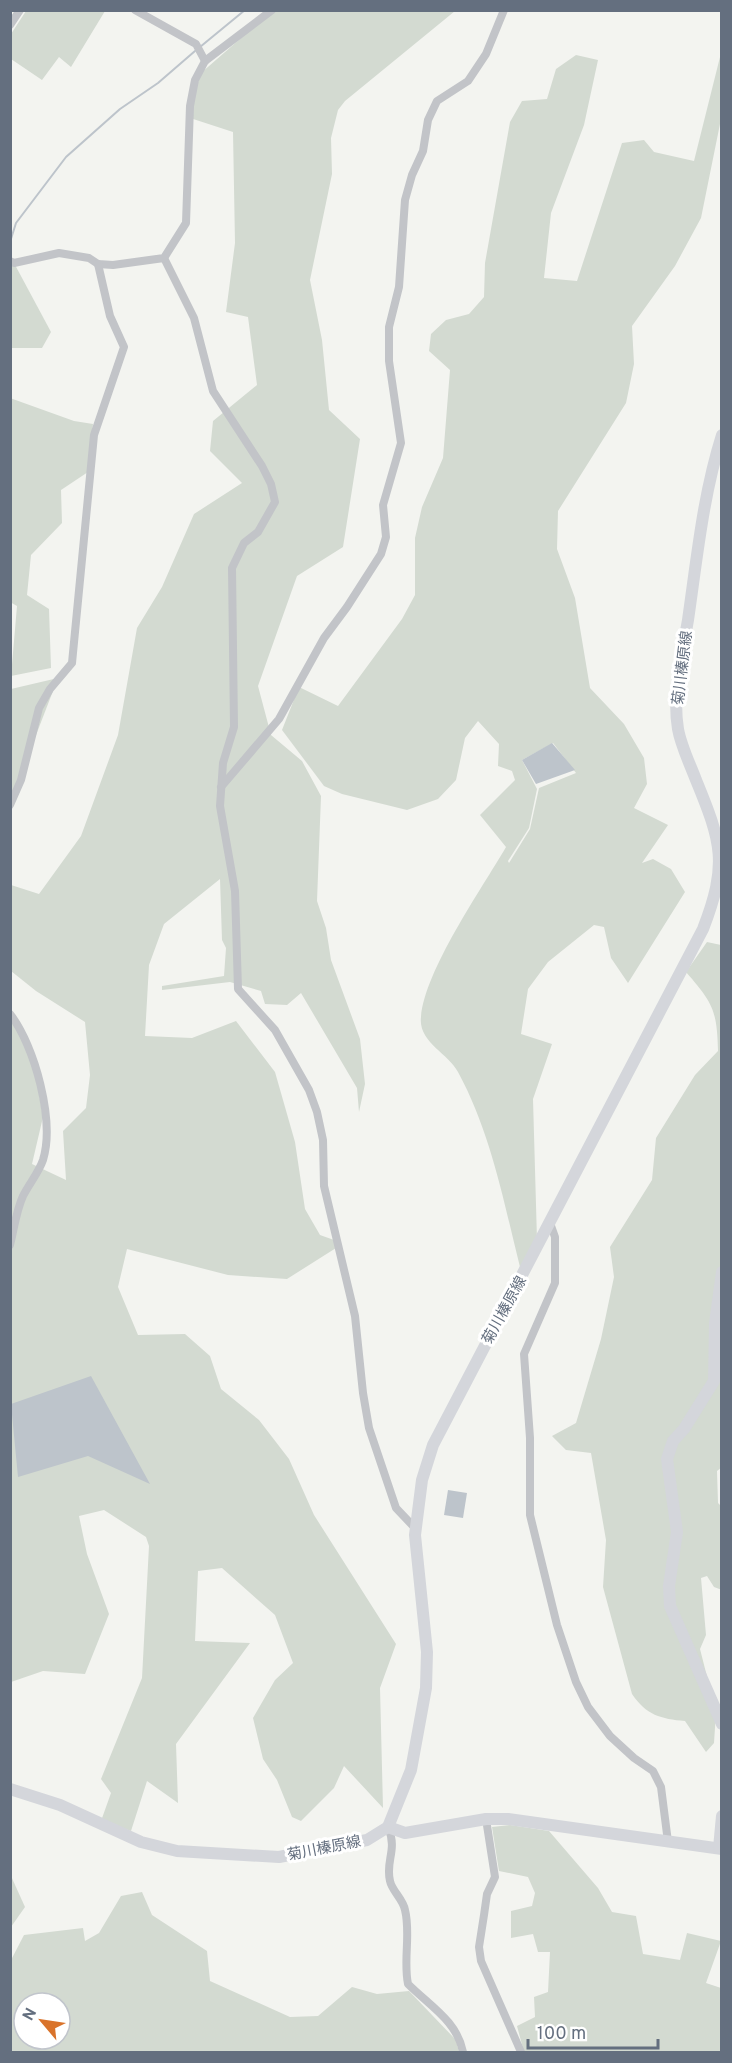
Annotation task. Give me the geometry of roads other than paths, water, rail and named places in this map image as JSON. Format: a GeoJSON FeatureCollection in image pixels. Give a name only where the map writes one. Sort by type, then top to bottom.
{"type":"FeatureCollection","features":[{"type":"Feature","properties":{"kind":"main road","name":"菊川榛原線"},"geometry":{"type":"LineString","coordinates":[[10,1789],[60,1805],[141,1842],[177,1851],[279,1857],[367,1840],[388,1827],[411,1770],[426,1688],[427,1652],[415,1528],[422,1480],[433,1445],[703,929],[717,894],[721,869],[719,845],[712,819],[678,730],[676,699],[702,520],[722,435]]}},
{"type":"Feature","properties":{"kind":"main road"},"geometry":{"type":"LineString","coordinates":[[722,1272],[715,1323],[714,1381],[684,1429],[673,1441],[667,1466],[676,1513],[676,1532],[669,1586],[670,1606],[722,1724]]}},
{"type":"Feature","properties":{"kind":"main road"},"geometry":{"type":"LineString","coordinates":[[388,1827],[405,1833],[486,1819],[508,1819],[720,1848],[722,1816]]}},
{"type":"Feature","properties":{"kind":"street"},"geometry":{"type":"LineString","coordinates":[[10,25],[20,10]]}},
{"type":"Feature","properties":{"kind":"street"},"geometry":{"type":"LineString","coordinates":[[135,10],[196,44],[203,57]]}},
{"type":"Feature","properties":{"kind":"street"},"geometry":{"type":"LineString","coordinates":[[164,258],[186,222],[190,106],[195,80],[203,57],[272,10]]}},
{"type":"Feature","properties":{"kind":"street"},"geometry":{"type":"LineString","coordinates":[[221,788],[279,719],[324,638],[381,554],[386,537],[383,505],[401,443],[388,361],[389,327],[399,287],[405,200],[412,175],[423,151],[428,120],[437,101],[468,81],[486,54],[504,10]]}},
{"type":"Feature","properties":{"kind":"street"},"geometry":{"type":"LineString","coordinates":[[10,261],[14,264],[59,253],[89,258],[99,264],[113,265],[164,258]]}},
{"type":"Feature","properties":{"kind":"street"},"geometry":{"type":"LineString","coordinates":[[164,258],[194,318],[213,391],[262,466],[271,484],[275,502],[258,532],[244,543],[232,568],[234,727],[223,763],[220,806],[235,891],[238,988],[275,1030],[309,1090],[317,1112],[323,1140],[324,1186],[355,1316],[369,1428],[396,1508],[415,1528]]}},
{"type":"Feature","properties":{"kind":"street"},"geometry":{"type":"LineString","coordinates":[[10,805],[21,780],[39,708],[54,683],[72,663],[94,435],[123,347],[110,316],[99,264]]}},
{"type":"Feature","properties":{"kind":"street"},"geometry":{"type":"LineString","coordinates":[[10,1014],[26,1043],[39,1079],[47,1130],[43,1160],[21,1199],[10,1245]]}},
{"type":"Feature","properties":{"kind":"street"},"geometry":{"type":"LineString","coordinates":[[550,1223],[555,1237],[555,1283],[524,1354],[530,1438],[530,1515],[557,1625],[576,1682],[588,1707],[610,1736],[653,1771],[662,1787],[668,1842]]}},
{"type":"Feature","properties":{"kind":"street"},"geometry":{"type":"LineString","coordinates":[[486,1819],[495,1877],[487,1894],[479,1947],[482,1961],[521,2052]]}},
{"type":"Feature","properties":{"kind":"street"},"geometry":{"type":"LineString","coordinates":[[388,1827],[394,1841],[389,1870],[390,1884],[399,1894],[405,1910],[408,1984],[446,2018],[460,2037],[463,2052]]}},
{"type":"Feature","properties":{"kind":"waterway"},"geometry":{"type":"LineString","coordinates":[[200,47],[245,10]]}},
{"type":"Feature","properties":{"kind":"waterway"},"geometry":{"type":"LineString","coordinates":[[10,242],[16,223],[66,157],[120,109],[158,83],[195,51]]}}]}
